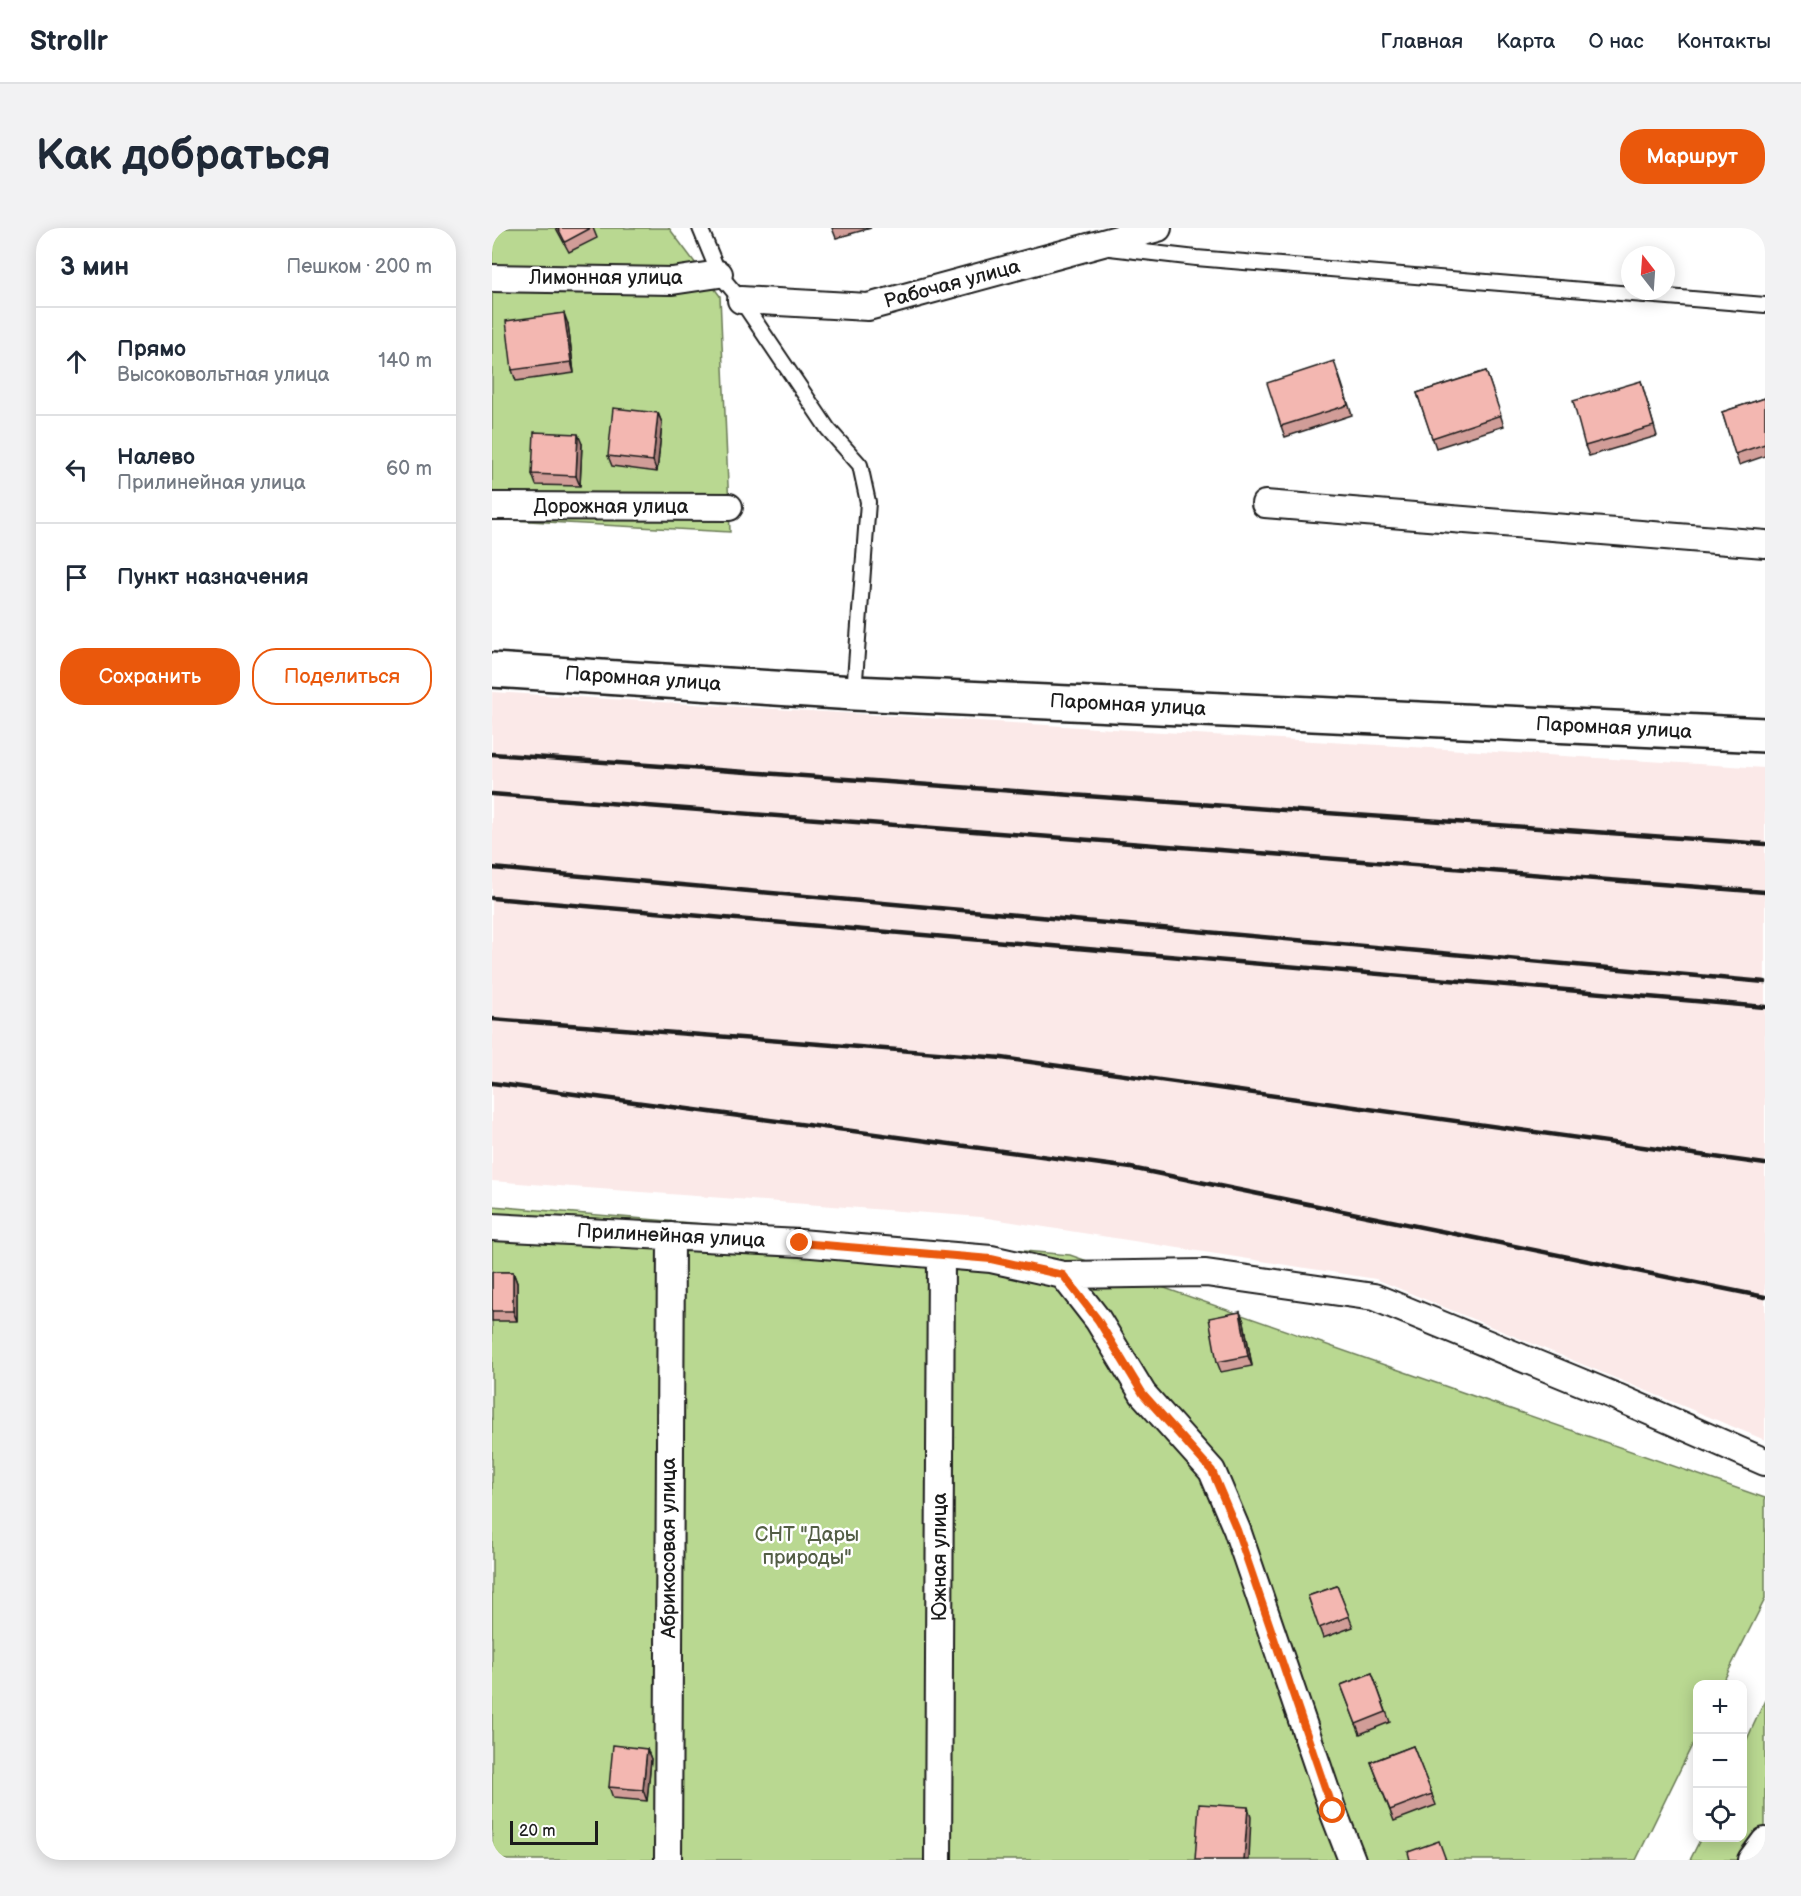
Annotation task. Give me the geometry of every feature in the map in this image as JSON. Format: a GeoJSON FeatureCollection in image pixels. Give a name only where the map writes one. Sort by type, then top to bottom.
{"type":"FeatureCollection","features":[{"type":"Feature","properties":{"kind":"street","name":"Рабочая улица"},"geometry":{"type":"LineString","coordinates":[[741,300],[868,308],[1158,228]]}},
{"type":"Feature","properties":{"kind":"street","name":"Лимонная улица"},"geometry":{"type":"LineString","coordinates":[[492,278],[672,281],[719,274]]}},
{"type":"Feature","properties":{"kind":"street"},"geometry":{"type":"LineString","coordinates":[[1265,504],[1765,544]]}},
{"type":"Feature","properties":{"kind":"street","name":"Дорожная улица"},"geometry":{"type":"LineString","coordinates":[[492,506],[729,507]]}},
{"type":"Feature","properties":{"kind":"street","name":"Паромная улица"},"geometry":{"type":"LineString","coordinates":[[492,670],[854,693],[1765,735]]}},
{"type":"Feature","properties":{"kind":"street","name":"Прилинейная улица"},"geometry":{"type":"LineString","coordinates":[[492,1227],[800,1243],[991,1259],[1063,1275],[1206,1273],[1374,1298],[1617,1396],[1765,1462]]}},
{"type":"Feature","properties":{"kind":"street","name":"Абрикосовая улица"},"geometry":{"type":"LineString","coordinates":[[668,1860],[671,1236]]}},
{"type":"Feature","properties":{"kind":"street","name":"Южная улица"},"geometry":{"type":"LineString","coordinates":[[938,1860],[941,1255]]}},
{"type":"Feature","properties":{"kind":"street"},"geometry":{"type":"LineString","coordinates":[[1063,1275],[1098,1320],[1143,1394],[1212,1471],[1237,1530],[1333,1811],[1352,1860]]}},
{"type":"Feature","properties":{"kind":"street"},"geometry":{"type":"LineString","coordinates":[[1751,1860],[1765,1841]]}},
{"type":"Feature","properties":{"kind":"lane"},"geometry":{"type":"LineString","coordinates":[[700,228],[719,274],[741,300],[828,429],[860,465],[868,502],[854,693]]}},
{"type":"Feature","properties":{"kind":"lane"},"geometry":{"type":"LineString","coordinates":[[1092,246],[1208,259],[1765,305]]}},
{"type":"Feature","properties":{"kind":"shaded area"},"geometry":{"type":"Polygon","coordinates":[[[492,692],[1765,768],[1765,1440],[1376,1279],[981,1217],[492,1181],[492,692]]]}},
{"type":"Feature","properties":{"kind":"green space"},"geometry":{"type":"Polygon","coordinates":[[[492,228],[669,228],[720,296],[730,532],[492,519],[492,228]]]}},
{"type":"Feature","properties":{"kind":"green space","name":"СНТ \"Дары природы\""},"geometry":{"type":"Polygon","coordinates":[[[492,1206],[1070,1255],[1765,1498],[1765,1599],[1724,1680],[1693,1680],[1693,1743],[1636,1860],[492,1860],[492,1206]]]}},
{"type":"Feature","properties":{"kind":"green space"},"geometry":{"type":"Polygon","coordinates":[[[1765,1700],[1765,1860],[1690,1860],[1699,1842],[1747,1842],[1747,1739],[1765,1700]]]}},
{"type":"Feature","properties":{"kind":"building"},"geometry":{"type":"Polygon","coordinates":[[[558,228],[591,228],[565,242],[558,228]]]}},
{"type":"Feature","properties":{"kind":"building"},"geometry":{"type":"Polygon","coordinates":[[[564,313],[571,362],[512,370],[506,321],[564,313]]]}},
{"type":"Feature","properties":{"kind":"building"},"geometry":{"type":"Polygon","coordinates":[[[1334,361],[1348,405],[1281,426],[1267,383],[1334,361]]]}},
{"type":"Feature","properties":{"kind":"building"},"geometry":{"type":"Polygon","coordinates":[[[1486,371],[1501,415],[1432,438],[1417,393],[1486,371]]]}},
{"type":"Feature","properties":{"kind":"building"},"geometry":{"type":"Polygon","coordinates":[[[1641,381],[1654,426],[1585,446],[1573,401],[1641,381]]]}},
{"type":"Feature","properties":{"kind":"building"},"geometry":{"type":"Polygon","coordinates":[[[1765,398],[1765,444],[1735,454],[1722,412],[1765,398]]]}},
{"type":"Feature","properties":{"kind":"building"},"geometry":{"type":"Polygon","coordinates":[[[613,408],[658,413],[653,461],[608,456],[613,408]]]}},
{"type":"Feature","properties":{"kind":"building"},"geometry":{"type":"Polygon","coordinates":[[[534,432],[578,434],[576,476],[532,474],[534,432]]]}},
{"type":"Feature","properties":{"kind":"building"},"geometry":{"type":"Polygon","coordinates":[[[492,1272],[513,1272],[513,1311],[492,1311],[492,1272]]]}},
{"type":"Feature","properties":{"kind":"building"},"geometry":{"type":"Polygon","coordinates":[[[1240,1312],[1248,1356],[1217,1362],[1209,1318],[1240,1312]]]}},
{"type":"Feature","properties":{"kind":"building"},"geometry":{"type":"Polygon","coordinates":[[[1337,1586],[1349,1616],[1319,1628],[1308,1596],[1337,1586]]]}},
{"type":"Feature","properties":{"kind":"building"},"geometry":{"type":"Polygon","coordinates":[[[1372,1673],[1386,1712],[1356,1724],[1341,1685],[1372,1673]]]}},
{"type":"Feature","properties":{"kind":"building"},"geometry":{"type":"Polygon","coordinates":[[[613,1745],[647,1749],[643,1790],[609,1787],[613,1745]]]}},
{"type":"Feature","properties":{"kind":"building"},"geometry":{"type":"Polygon","coordinates":[[[1413,1746],[1432,1794],[1390,1810],[1371,1762],[1413,1746]]]}},
{"type":"Feature","properties":{"kind":"building"},"geometry":{"type":"Polygon","coordinates":[[[1199,1804],[1248,1807],[1244,1860],[1195,1860],[1199,1804]]]}},
{"type":"Feature","properties":{"kind":"building"},"geometry":{"type":"Polygon","coordinates":[[[1439,1841],[1446,1860],[1410,1860],[1408,1852],[1439,1841]]]}},
{"type":"Feature","properties":{"kind":"railway"},"geometry":{"type":"LineString","coordinates":[[492,754],[1765,844]]}},
{"type":"Feature","properties":{"kind":"railway"},"geometry":{"type":"LineString","coordinates":[[492,794],[1765,892]]}},
{"type":"Feature","properties":{"kind":"railway"},"geometry":{"type":"LineString","coordinates":[[492,868],[1765,982]]}},
{"type":"Feature","properties":{"kind":"railway"},"geometry":{"type":"LineString","coordinates":[[492,898],[1765,1007]]}},
{"type":"Feature","properties":{"kind":"railway"},"geometry":{"type":"LineString","coordinates":[[492,1019],[1002,1058],[1765,1164]]}},
{"type":"Feature","properties":{"kind":"railway"},"geometry":{"type":"LineString","coordinates":[[492,1083],[1131,1168],[1765,1297]]}},
{"type":"Feature","properties":{"kind":"route"},"geometry":{"type":"LineString","coordinates":[[800,1243],[991,1259],[1063,1275],[1098,1320],[1143,1394],[1212,1471],[1237,1530],[1333,1811]]}}]}
